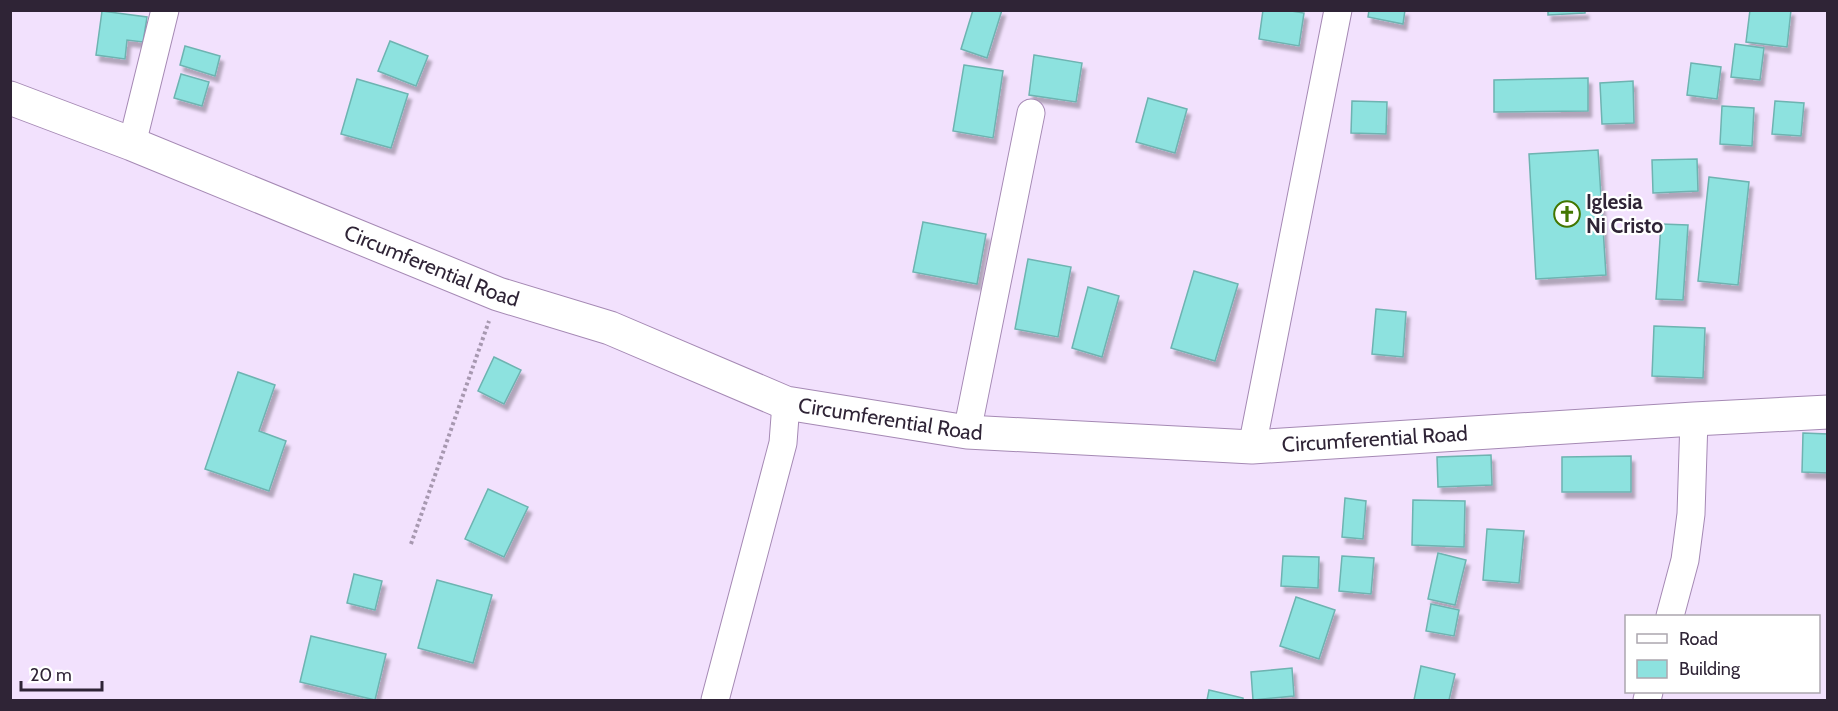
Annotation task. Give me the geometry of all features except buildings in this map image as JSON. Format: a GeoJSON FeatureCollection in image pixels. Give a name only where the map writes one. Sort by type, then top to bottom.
{"type":"FeatureCollection","features":[{"type":"Feature","properties":{"kind":"main road","name":"Circumferential Road"},"geometry":{"type":"LineString","coordinates":[[10,98],[132,144],[498,294],[610,328],[786,403],[967,432],[1252,447],[1827,412]]}},
{"type":"Feature","properties":{"kind":"street"},"geometry":{"type":"LineString","coordinates":[[132,144],[165,10]]}},
{"type":"Feature","properties":{"kind":"street"},"geometry":{"type":"LineString","coordinates":[[1252,447],[1338,10]]}},
{"type":"Feature","properties":{"kind":"street"},"geometry":{"type":"LineString","coordinates":[[967,432],[1031,113]]}},
{"type":"Feature","properties":{"kind":"street"},"geometry":{"type":"LineString","coordinates":[[715,700],[783,443],[786,403]]}},
{"type":"Feature","properties":{"kind":"street"},"geometry":{"type":"LineString","coordinates":[[1670,615],[1685,560],[1688,537],[1694,419]]}},
{"type":"Feature","properties":{"kind":"path"},"geometry":{"type":"LineString","coordinates":[[411,544],[498,294]]}},
{"type":"Feature","properties":{"kind":"place","name":"Iglesia Ni Cristo"},"geometry":{"type":"Point","coordinates":[1567,214]}}]}
